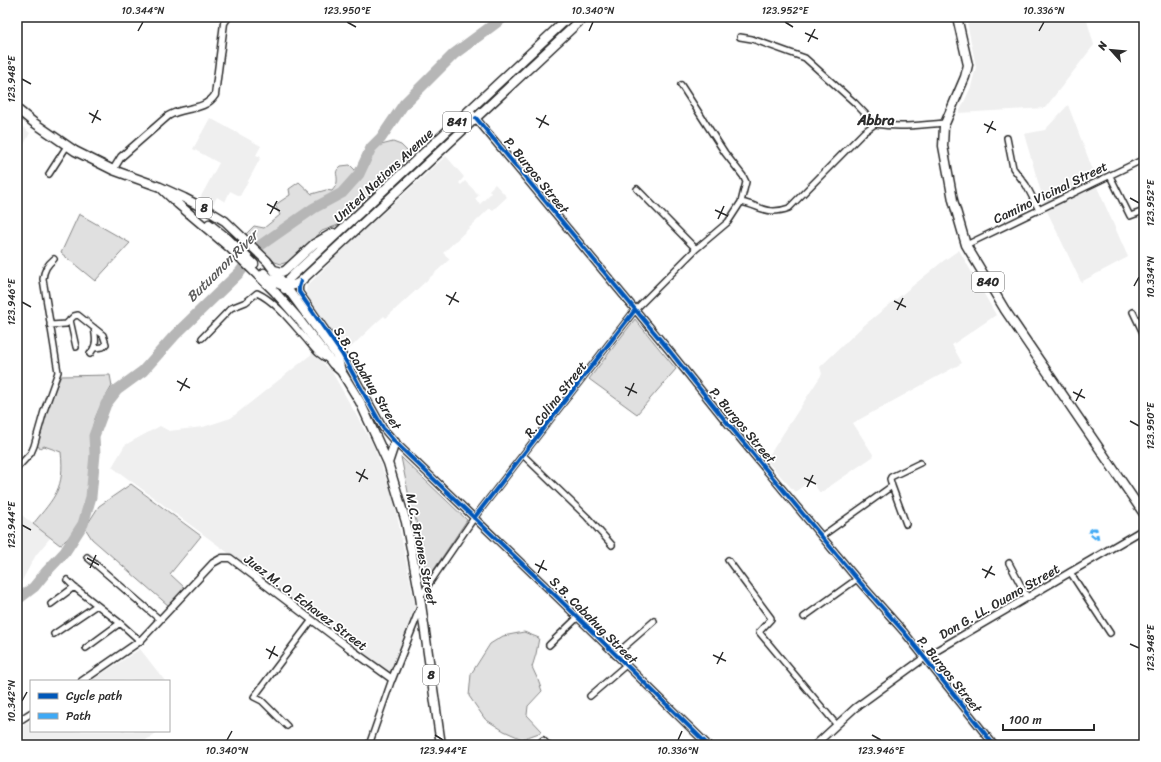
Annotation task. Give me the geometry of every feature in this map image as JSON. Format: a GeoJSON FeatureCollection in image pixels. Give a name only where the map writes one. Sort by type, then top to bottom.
{"type":"FeatureCollection","features":[{"type":"Feature","properties":{"kind":"main road","name":"United Nations Avenue"},"geometry":{"type":"LineString","coordinates":[[286,287],[289,278],[569,17]]}},
{"type":"Feature","properties":{"kind":"main road","name":"United Nations Avenue"},"geometry":{"type":"LineString","coordinates":[[301,281],[584,17]]}},
{"type":"Feature","properties":{"kind":"main road","name":"840"},"geometry":{"type":"LineString","coordinates":[[956,17],[968,65],[965,77],[945,123],[942,136],[944,158],[959,224],[966,245],[1005,310],[1144,514]]}},
{"type":"Feature","properties":{"kind":"main road","name":"8"},"geometry":{"type":"LineString","coordinates":[[17,109],[67,146],[113,170],[160,187],[214,214],[229,224],[243,237],[268,261],[274,270]]}},
{"type":"Feature","properties":{"kind":"main road","name":"8"},"geometry":{"type":"LineString","coordinates":[[160,187],[178,204],[211,225],[258,271],[290,309]]}},
{"type":"Feature","properties":{"kind":"main road"},"geometry":{"type":"LineString","coordinates":[[274,270],[282,272],[286,270],[314,244],[345,226]]}},
{"type":"Feature","properties":{"kind":"main road","name":"M.C. Briones Street"},"geometry":{"type":"LineString","coordinates":[[274,270],[337,356],[341,371]]}},
{"type":"Feature","properties":{"kind":"main road"},"geometry":{"type":"LineString","coordinates":[[258,271],[278,285],[286,287],[295,286],[301,281]]}},
{"type":"Feature","properties":{"kind":"main road"},"geometry":{"type":"LineString","coordinates":[[286,287],[286,298],[290,309]]}},
{"type":"Feature","properties":{"kind":"main road","name":"M.C. Briones Street"},"geometry":{"type":"LineString","coordinates":[[290,309],[330,360],[341,371],[360,402],[388,462],[406,522],[421,601],[441,745]]}},
{"type":"Feature","properties":{"kind":"main road"},"geometry":{"type":"LineString","coordinates":[[388,462],[395,442]]}},
{"type":"Feature","properties":{"kind":"street"},"geometry":{"type":"LineString","coordinates":[[113,170],[121,157],[168,116],[176,112],[205,105],[215,96],[224,24],[228,17]]}},
{"type":"Feature","properties":{"kind":"street"},"geometry":{"type":"LineString","coordinates":[[740,37],[752,39],[805,58],[855,103],[875,124],[885,126],[945,123]]}},
{"type":"Feature","properties":{"kind":"street","name":"R. Colina Street"},"geometry":{"type":"LineString","coordinates":[[421,601],[474,518],[635,310],[696,249],[728,222],[741,202],[746,182],[743,176],[725,153],[682,84]]}},
{"type":"Feature","properties":{"kind":"street","name":"P. Burgos Street"},"geometry":{"type":"LineString","coordinates":[[469,110],[857,579],[904,632],[994,745]]}},
{"type":"Feature","properties":{"kind":"street"},"geometry":{"type":"LineString","coordinates":[[741,202],[768,211],[778,212],[789,208],[864,132],[875,124]]}},
{"type":"Feature","properties":{"kind":"street"},"geometry":{"type":"LineString","coordinates":[[1007,138],[1013,168],[1026,185],[1039,210]]}},
{"type":"Feature","properties":{"kind":"street"},"geometry":{"type":"LineString","coordinates":[[49,174],[67,146]]}},
{"type":"Feature","properties":{"kind":"street","name":"Camino Vicinal Street"},"geometry":{"type":"LineString","coordinates":[[966,245],[1144,159]]}},
{"type":"Feature","properties":{"kind":"street"},"geometry":{"type":"LineString","coordinates":[[1110,176],[1130,216],[1144,210]]}},
{"type":"Feature","properties":{"kind":"street"},"geometry":{"type":"LineString","coordinates":[[637,189],[696,249]]}},
{"type":"Feature","properties":{"kind":"street"},"geometry":{"type":"LineString","coordinates":[[17,468],[31,453],[34,446],[44,411],[58,372],[43,279],[45,268],[54,259]]}},
{"type":"Feature","properties":{"kind":"street","name":"S.B. Cabahug Street"},"geometry":{"type":"LineString","coordinates":[[301,281],[299,287],[300,294],[332,339],[383,428],[395,442],[578,617],[708,745]]}},
{"type":"Feature","properties":{"kind":"street"},"geometry":{"type":"LineString","coordinates":[[202,338],[231,308],[246,302],[257,293],[264,296],[288,318],[318,355],[330,360]]}},
{"type":"Feature","properties":{"kind":"street"},"geometry":{"type":"LineString","coordinates":[[1133,312],[1144,335]]}},
{"type":"Feature","properties":{"kind":"street"},"geometry":{"type":"LineString","coordinates":[[50,325],[66,324],[74,316],[78,315],[103,335],[106,344],[103,347],[95,348]]}},
{"type":"Feature","properties":{"kind":"street"},"geometry":{"type":"LineString","coordinates":[[70,320],[76,347]]}},
{"type":"Feature","properties":{"kind":"street"},"geometry":{"type":"LineString","coordinates":[[90,354],[95,348],[96,338],[94,328]]}},
{"type":"Feature","properties":{"kind":"street"},"geometry":{"type":"LineString","coordinates":[[523,455],[587,517],[612,545]]}},
{"type":"Feature","properties":{"kind":"street"},"geometry":{"type":"LineString","coordinates":[[906,524],[890,479],[891,477],[920,463]]}},
{"type":"Feature","properties":{"kind":"street"},"geometry":{"type":"LineString","coordinates":[[822,536],[892,486]]}},
{"type":"Feature","properties":{"kind":"street","name":"Don G. LL. Ouano Street"},"geometry":{"type":"LineString","coordinates":[[815,745],[855,708],[924,658],[1144,528]]}},
{"type":"Feature","properties":{"kind":"street"},"geometry":{"type":"LineString","coordinates":[[87,557],[159,619]]}},
{"type":"Feature","properties":{"kind":"street","name":"Juez M. O. Echavez Street"},"geometry":{"type":"LineString","coordinates":[[83,680],[140,641],[213,563],[226,557],[230,558],[392,679]]}},
{"type":"Feature","properties":{"kind":"street"},"geometry":{"type":"LineString","coordinates":[[728,560],[771,618],[759,632],[836,724]]}},
{"type":"Feature","properties":{"kind":"street"},"geometry":{"type":"LineString","coordinates":[[1010,563],[1027,597]]}},
{"type":"Feature","properties":{"kind":"street"},"geometry":{"type":"LineString","coordinates":[[1070,572],[1110,633]]}},
{"type":"Feature","properties":{"kind":"street"},"geometry":{"type":"LineString","coordinates":[[804,617],[857,579]]}},
{"type":"Feature","properties":{"kind":"street"},"geometry":{"type":"LineString","coordinates":[[67,580],[140,641]]}},
{"type":"Feature","properties":{"kind":"street"},"geometry":{"type":"LineString","coordinates":[[51,604],[74,587]]}},
{"type":"Feature","properties":{"kind":"street"},"geometry":{"type":"LineString","coordinates":[[369,745],[421,601]]}},
{"type":"Feature","properties":{"kind":"street"},"geometry":{"type":"LineString","coordinates":[[54,634],[97,605]]}},
{"type":"Feature","properties":{"kind":"street"},"geometry":{"type":"LineString","coordinates":[[549,645],[578,617]]}},
{"type":"Feature","properties":{"kind":"street"},"geometry":{"type":"LineString","coordinates":[[287,726],[262,701],[254,697],[312,620]]}},
{"type":"Feature","properties":{"kind":"street"},"geometry":{"type":"LineString","coordinates":[[615,655],[654,621]]}},
{"type":"Feature","properties":{"kind":"street"},"geometry":{"type":"LineString","coordinates":[[86,648],[120,623]]}},
{"type":"Feature","properties":{"kind":"street"},"geometry":{"type":"LineString","coordinates":[[590,696],[626,665]]}},
{"type":"Feature","properties":{"kind":"street"},"geometry":{"type":"LineString","coordinates":[[17,722],[30,714]]}},
{"type":"Feature","properties":{"kind":"street"},"geometry":{"type":"LineString","coordinates":[[537,745],[543,740],[548,745]]}},
{"type":"Feature","properties":{"kind":"shaded area"},"geometry":{"type":"Polygon","coordinates":[[[966,17],[1086,17],[1094,45],[1045,108],[959,113],[971,87],[976,67],[966,17]]]}},
{"type":"Feature","properties":{"kind":"shaded area"},"geometry":{"type":"Polygon","coordinates":[[[1068,105],[1097,181],[1045,206],[1024,134],[1045,130],[1068,105]]]}},
{"type":"Feature","properties":{"kind":"shaded area"},"geometry":{"type":"Polygon","coordinates":[[[210,118],[261,146],[256,155],[261,157],[240,196],[230,191],[225,202],[217,197],[212,206],[199,200],[219,163],[193,149],[210,118]]]}},
{"type":"Feature","properties":{"kind":"shaded area"},"geometry":{"type":"Polygon","coordinates":[[[17,122],[30,133],[17,158],[17,122]]]}},
{"type":"Feature","properties":{"kind":"shaded area"},"geometry":{"type":"Polygon","coordinates":[[[393,142],[401,145],[407,151],[407,157],[404,163],[341,224],[322,231],[291,261],[281,264],[275,262],[246,234],[254,226],[264,228],[280,215],[275,205],[290,195],[289,189],[299,182],[312,194],[326,190],[332,191],[337,183],[336,172],[341,166],[350,165],[355,170],[360,169],[377,146],[393,142]]]}},
{"type":"Feature","properties":{"kind":"shaded area"},"geometry":{"type":"Polygon","coordinates":[[[446,156],[464,177],[459,183],[461,185],[465,181],[479,195],[475,199],[480,204],[491,193],[489,190],[495,184],[507,197],[493,210],[490,208],[443,253],[450,259],[386,318],[384,316],[376,323],[345,353],[308,298],[306,292],[307,286],[368,221],[379,217],[446,156]]]}},
{"type":"Feature","properties":{"kind":"shaded area"},"geometry":{"type":"Polygon","coordinates":[[[1097,187],[1128,257],[1081,282],[1046,209],[1097,187]]]}},
{"type":"Feature","properties":{"kind":"shaded area"},"geometry":{"type":"Polygon","coordinates":[[[79,214],[130,243],[95,281],[61,253],[79,214]]]}},
{"type":"Feature","properties":{"kind":"shaded area"},"geometry":{"type":"Polygon","coordinates":[[[959,250],[996,315],[952,345],[962,363],[853,423],[874,456],[820,493],[811,480],[795,492],[766,460],[822,374],[820,367],[862,327],[959,250]]]}},
{"type":"Feature","properties":{"kind":"shaded area"},"geometry":{"type":"Polygon","coordinates":[[[635,319],[676,369],[637,414],[589,379],[635,319]]]}},
{"type":"Feature","properties":{"kind":"shaded area"},"geometry":{"type":"Polygon","coordinates":[[[313,353],[332,372],[373,445],[393,496],[415,605],[391,673],[112,467],[125,445],[160,426],[169,431],[203,427],[231,418],[313,353]]]}},
{"type":"Feature","properties":{"kind":"shaded area"},"geometry":{"type":"Polygon","coordinates":[[[110,375],[112,386],[98,410],[93,423],[91,442],[92,462],[88,499],[83,516],[74,532],[60,545],[33,524],[53,499],[60,483],[62,464],[61,452],[44,446],[41,448],[37,446],[49,402],[61,376],[110,375]]]}},
{"type":"Feature","properties":{"kind":"shaded area"},"geometry":{"type":"Polygon","coordinates":[[[401,457],[467,520],[427,580],[422,543],[408,492],[401,457]]]}},
{"type":"Feature","properties":{"kind":"shaded area"},"geometry":{"type":"Polygon","coordinates":[[[131,484],[201,536],[170,574],[185,588],[169,606],[92,539],[85,528],[99,506],[131,484]]]}},
{"type":"Feature","properties":{"kind":"shaded area"},"geometry":{"type":"Polygon","coordinates":[[[17,511],[50,538],[36,555],[20,584],[17,585],[17,511]]]}},
{"type":"Feature","properties":{"kind":"shaded area"},"geometry":{"type":"Polygon","coordinates":[[[524,632],[539,638],[532,667],[542,691],[528,706],[527,715],[542,731],[522,739],[504,731],[485,719],[469,696],[471,674],[490,644],[503,636],[524,632]]]}},
{"type":"Feature","properties":{"kind":"shaded area"},"geometry":{"type":"Polygon","coordinates":[[[140,649],[164,680],[93,680],[140,649]]]}},
{"type":"Feature","properties":{"kind":"shaded area"},"geometry":{"type":"Polygon","coordinates":[[[30,721],[30,732],[158,732],[139,745],[17,745],[17,730],[30,721]]]}},
{"type":"Feature","properties":{"kind":"waterway","name":"Butuanon River"},"geometry":{"type":"LineString","coordinates":[[17,600],[34,587],[65,552],[83,524],[91,497],[95,454],[94,436],[106,404],[117,390],[143,371],[175,335],[240,272],[258,247],[314,208],[342,193],[359,174],[371,148],[381,138],[404,104],[454,54],[504,17]]}},
{"type":"Feature","properties":{"kind":"marked path"},"geometry":{"type":"LineString","coordinates":[[1092,529],[1096,529],[1098,540],[1089,533],[1092,529]]}},
{"type":"Feature","properties":{"kind":"cycle path"},"geometry":{"type":"LineString","coordinates":[[476,118],[857,579],[904,632],[994,745]]}},
{"type":"Feature","properties":{"kind":"cycle path"},"geometry":{"type":"LineString","coordinates":[[301,281],[299,292],[342,354],[383,428],[395,442],[558,598],[708,745]]}},
{"type":"Feature","properties":{"kind":"cycle path"},"geometry":{"type":"LineString","coordinates":[[474,518],[635,310]]}},
{"type":"Feature","properties":{"kind":"district","name":"Abbra"},"geometry":{"type":"Point","coordinates":[876,120]}}]}
